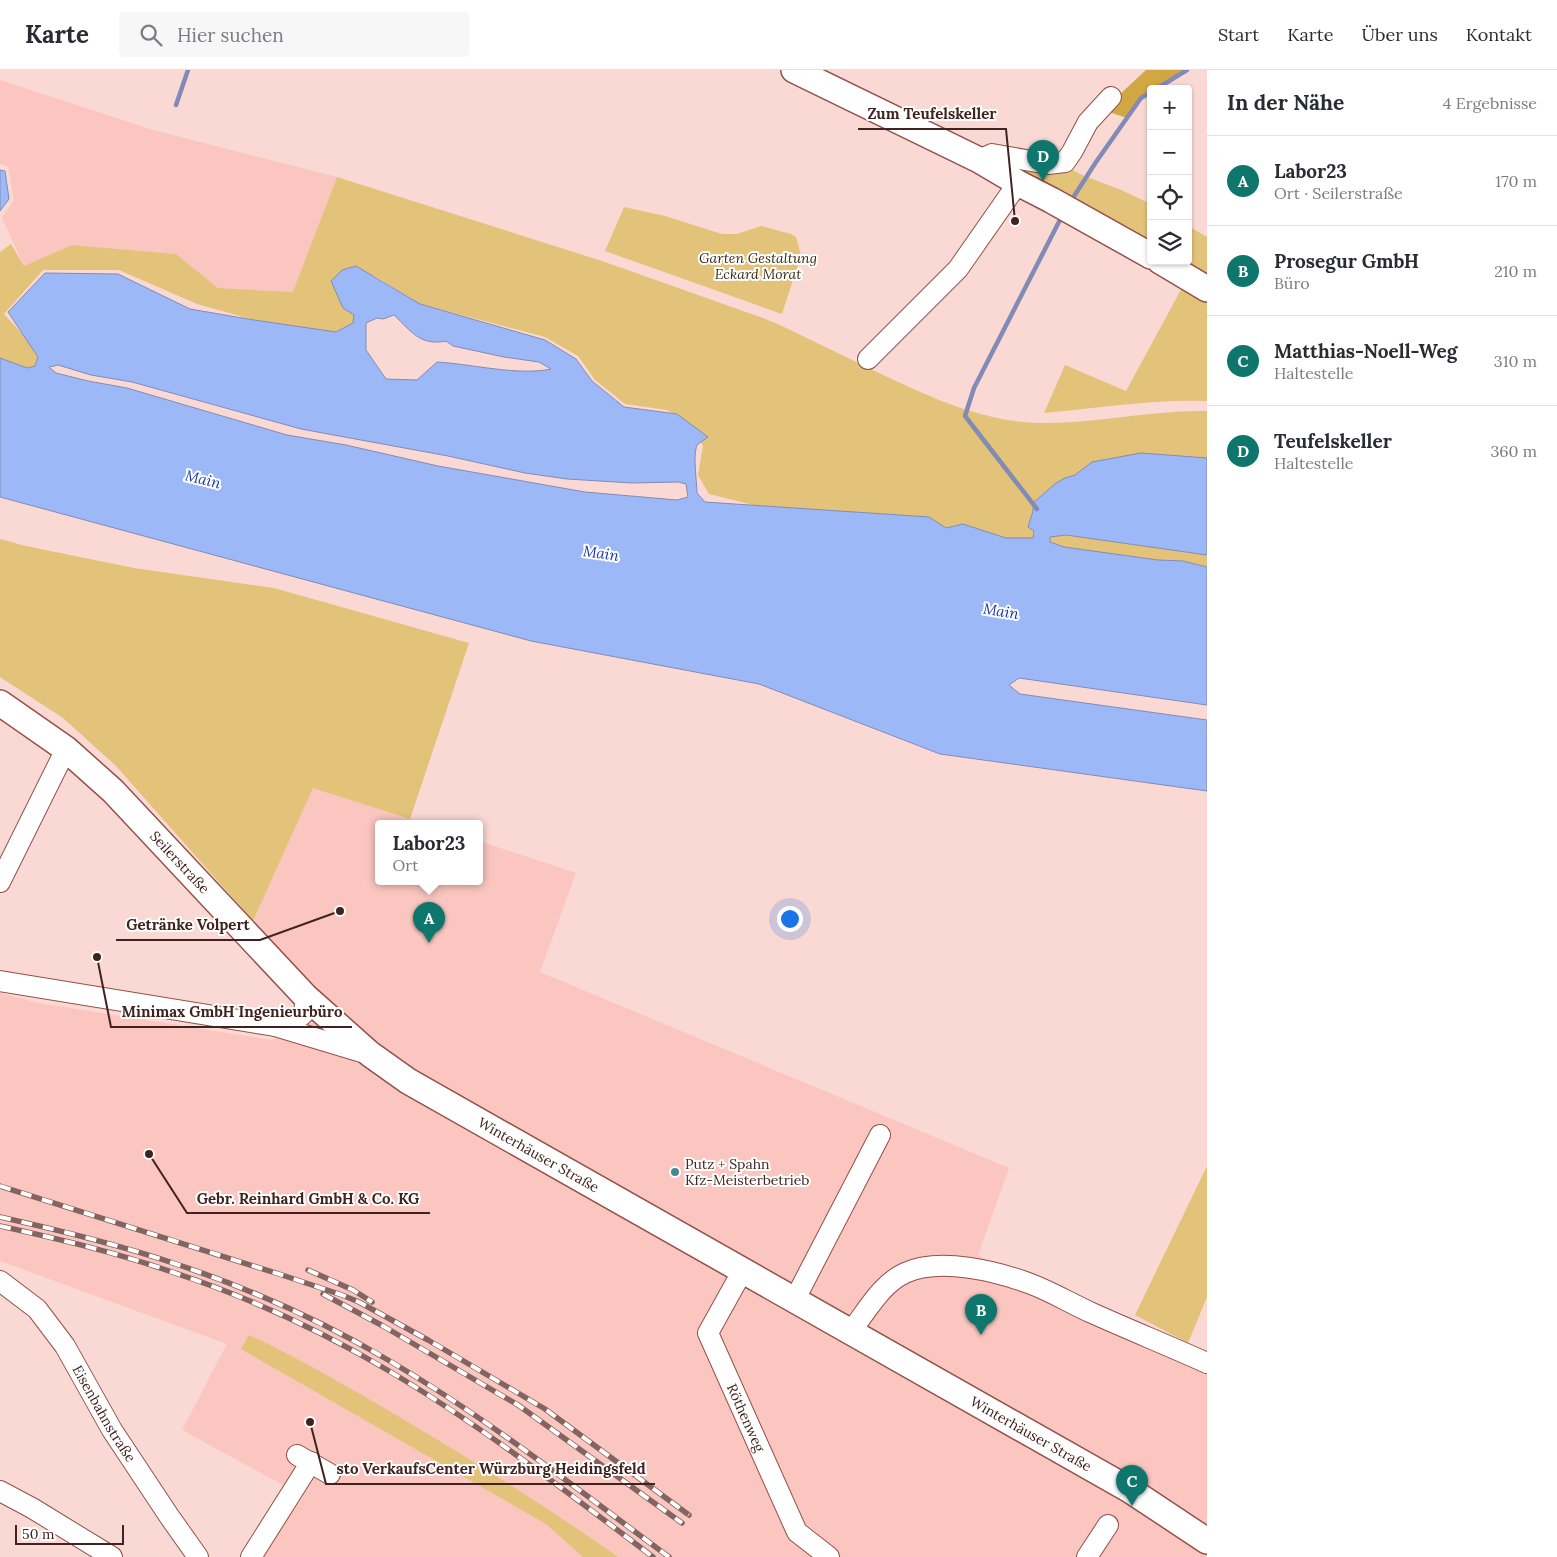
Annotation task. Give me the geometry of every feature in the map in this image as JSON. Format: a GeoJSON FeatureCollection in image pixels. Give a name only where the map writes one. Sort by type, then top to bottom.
{"type":"FeatureCollection","features":[{"type":"Feature","properties":{"kind":"main road"},"geometry":{"type":"LineString","coordinates":[[794,70],[979,160],[1147,254]]}},
{"type":"Feature","properties":{"kind":"main road"},"geometry":{"type":"LineString","coordinates":[[1167,265],[1207,289]]}},
{"type":"Feature","properties":{"kind":"main road","name":"Seilerstraße"},"geometry":{"type":"LineString","coordinates":[[0,703],[66,749],[113,791],[306,997],[370,1054]]}},
{"type":"Feature","properties":{"kind":"main road","name":"Winterhäuser Straße"},"geometry":{"type":"LineString","coordinates":[[370,1054],[408,1081],[440,1100],[1130,1490],[1207,1541]]}},
{"type":"Feature","properties":{"kind":"street"},"geometry":{"type":"LineString","coordinates":[[979,160],[992,154],[1048,164],[1064,162],[1072,152],[1088,122],[1110,97]]}},
{"type":"Feature","properties":{"kind":"street"},"geometry":{"type":"LineString","coordinates":[[868,359],[958,269],[1018,183]]}},
{"type":"Feature","properties":{"kind":"street"},"geometry":{"type":"LineString","coordinates":[[0,882],[66,749]]}},
{"type":"Feature","properties":{"kind":"street","name":"Winterhäuser Straße"},"geometry":{"type":"LineString","coordinates":[[0,981],[275,1026],[370,1054]]}},
{"type":"Feature","properties":{"kind":"street","name":"Winterhäuser Straße"},"geometry":{"type":"LineString","coordinates":[[275,1026],[294,1022],[304,1013],[306,997]]}},
{"type":"Feature","properties":{"kind":"street"},"geometry":{"type":"LineString","coordinates":[[795,1299],[880,1134]]}},
{"type":"Feature","properties":{"kind":"street"},"geometry":{"type":"LineString","coordinates":[[851,1331],[885,1287],[895,1279],[918,1269],[950,1266],[1007,1276],[1032,1284],[1092,1313],[1207,1363]]}},
{"type":"Feature","properties":{"kind":"street","name":"Röthenweg"},"geometry":{"type":"LineString","coordinates":[[743,1270],[708,1332],[796,1532],[829,1557]]}},
{"type":"Feature","properties":{"kind":"street","name":"Eisenbahnstraße"},"geometry":{"type":"LineString","coordinates":[[0,1281],[38,1309],[65,1346],[112,1430],[198,1557]]}},
{"type":"Feature","properties":{"kind":"street"},"geometry":{"type":"LineString","coordinates":[[251,1557],[304,1458],[330,1474]]}},
{"type":"Feature","properties":{"kind":"street"},"geometry":{"type":"LineString","coordinates":[[0,1491],[32,1508],[112,1557]]}},
{"type":"Feature","properties":{"kind":"street"},"geometry":{"type":"LineString","coordinates":[[1087,1557],[1108,1524]]}},
{"type":"Feature","properties":{"kind":"shaded area"},"geometry":{"type":"Polygon","coordinates":[[[1146,70],[1187,70],[1163,85],[1147,85],[1147,94],[1141,98],[1127,118],[1103,110],[1146,70]]]}},
{"type":"Feature","properties":{"kind":"shaded area"},"geometry":{"type":"Polygon","coordinates":[[[0,80],[153,130],[337,177],[294,292],[218,288],[176,254],[72,245],[24,266],[2,218],[14,200],[8,166],[0,164],[0,80]]]}},
{"type":"Feature","properties":{"kind":"shaded area"},"geometry":{"type":"Polygon","coordinates":[[[313,787],[414,820],[375,820],[375,885],[483,885],[483,842],[576,873],[540,972],[1009,1168],[978,1255],[1207,1370],[1207,1557],[260,1557],[303,1496],[182,1430],[227,1344],[0,1261],[0,993],[39,1003],[272,1040],[301,1027],[312,987],[253,921],[313,787]]]}},
{"type":"Feature","properties":{"kind":"green space"},"geometry":{"type":"Polygon","coordinates":[[[1006,160],[1067,167],[1147,202],[1147,249],[1077,209],[1006,160]]]}},
{"type":"Feature","properties":{"kind":"green space"},"geometry":{"type":"Polygon","coordinates":[[[337,177],[602,261],[763,318],[939,400],[980,414],[1022,422],[1044,423],[1085,421],[1166,412],[1207,411],[1207,458],[1140,454],[1092,462],[1075,475],[1065,478],[1033,511],[1028,527],[1034,530],[1033,538],[1006,538],[963,524],[946,528],[929,517],[757,506],[709,494],[698,475],[703,446],[684,420],[667,410],[625,404],[595,380],[578,356],[545,337],[420,304],[375,276],[343,308],[354,315],[353,323],[336,332],[254,320],[197,304],[119,270],[43,270],[4,314],[26,338],[38,357],[35,366],[27,368],[0,358],[0,252],[11,244],[24,266],[72,245],[176,254],[218,288],[293,292],[337,177]]]}},
{"type":"Feature","properties":{"kind":"green space","name":"Garten Gestaltung Eckard Morat"},"geometry":{"type":"Polygon","coordinates":[[[624,207],[665,216],[722,234],[737,234],[761,226],[796,237],[801,255],[782,314],[605,251],[624,207]]]}},
{"type":"Feature","properties":{"kind":"green space"},"geometry":{"type":"Polygon","coordinates":[[[1192,228],[1207,237],[1207,284],[1175,265],[1192,265],[1192,228]]]}},
{"type":"Feature","properties":{"kind":"green space"},"geometry":{"type":"Polygon","coordinates":[[[1184,284],[1207,298],[1207,401],[1146,403],[1044,413],[1065,365],[1126,391],[1184,284]]]}},
{"type":"Feature","properties":{"kind":"green space"},"geometry":{"type":"Polygon","coordinates":[[[1066,535],[1207,555],[1207,567],[1183,561],[1158,560],[1064,547],[1050,542],[1049,537],[1066,535]]]}},
{"type":"Feature","properties":{"kind":"green space"},"geometry":{"type":"Polygon","coordinates":[[[0,539],[134,568],[274,588],[469,643],[410,819],[313,788],[253,921],[116,766],[63,718],[0,677],[0,539]]]}},
{"type":"Feature","properties":{"kind":"green space"},"geometry":{"type":"Polygon","coordinates":[[[1207,1166],[1207,1297],[1188,1343],[1135,1315],[1207,1166]]]}},
{"type":"Feature","properties":{"kind":"green space"},"geometry":{"type":"Polygon","coordinates":[[[249,1335],[323,1373],[431,1436],[526,1495],[618,1557],[583,1557],[546,1524],[241,1349],[249,1335]]]}},
{"type":"Feature","properties":{"kind":"water"},"geometry":{"type":"Polygon","coordinates":[[[0,170],[5,171],[9,199],[0,211],[0,170]]]}},
{"type":"Feature","properties":{"kind":"water","name":"Main"},"geometry":{"type":"Polygon","coordinates":[[[356,266],[420,304],[545,340],[576,359],[592,381],[624,407],[677,414],[708,437],[698,444],[695,453],[697,493],[705,502],[929,517],[946,528],[963,524],[1006,538],[1033,538],[1034,531],[1028,527],[1033,511],[1033,503],[1056,483],[1075,475],[1092,462],[1141,453],[1207,458],[1207,555],[1066,535],[1050,537],[1050,542],[1064,547],[1158,560],[1183,561],[1207,567],[1207,705],[1019,678],[1009,685],[1020,694],[1207,720],[1207,791],[940,754],[759,684],[531,641],[0,497],[0,358],[27,368],[35,366],[38,357],[8,312],[45,273],[118,274],[190,309],[336,332],[353,323],[354,315],[343,308],[331,281],[342,270],[356,266]],[[394,315],[383,319],[377,318],[366,323],[366,350],[386,379],[417,380],[437,362],[524,371],[551,369],[539,362],[453,346],[446,341],[437,342],[423,339],[412,332],[394,315]],[[58,365],[49,367],[56,373],[127,388],[287,435],[346,445],[438,466],[585,492],[677,500],[688,497],[686,484],[678,482],[632,483],[567,479],[525,473],[448,456],[301,429],[132,382],[91,375],[58,365]]]}},
{"type":"Feature","properties":{"kind":"waterway"},"geometry":{"type":"LineString","coordinates":[[176,105],[188,70]]}},
{"type":"Feature","properties":{"kind":"waterway"},"geometry":{"type":"LineString","coordinates":[[1163,85],[1187,70]]}},
{"type":"Feature","properties":{"kind":"waterway"},"geometry":{"type":"LineString","coordinates":[[1071,201],[1141,98],[1147,94]]}},
{"type":"Feature","properties":{"kind":"waterway"},"geometry":{"type":"LineString","coordinates":[[1037,509],[965,416],[974,388],[1063,214]]}},
{"type":"Feature","properties":{"kind":"railway"},"geometry":{"type":"LineString","coordinates":[[0,1186],[282,1275],[359,1302],[545,1409],[689,1515]]}},
{"type":"Feature","properties":{"kind":"railway"},"geometry":{"type":"LineString","coordinates":[[0,1217],[87,1238],[173,1263],[256,1294],[310,1318],[425,1382],[531,1455],[669,1557]]}},
{"type":"Feature","properties":{"kind":"railway"},"geometry":{"type":"LineString","coordinates":[[0,1226],[108,1252],[199,1281],[281,1314],[333,1340],[419,1389],[488,1435],[653,1557]]}},
{"type":"Feature","properties":{"kind":"railway"},"geometry":{"type":"LineString","coordinates":[[308,1270],[353,1290],[372,1302]]}},
{"type":"Feature","properties":{"kind":"railway"},"geometry":{"type":"LineString","coordinates":[[323,1294],[383,1326],[518,1405],[682,1523]]}},
{"type":"Feature","properties":{"kind":"place","name":"Teufelskeller"},"geometry":{"type":"Point","coordinates":[1043,181]}},
{"type":"Feature","properties":{"kind":"place","name":"Zum Teufelskeller"},"geometry":{"type":"Point","coordinates":[1015,221]}},
{"type":"Feature","properties":{"kind":"place","name":"Getränke Volpert"},"geometry":{"type":"Point","coordinates":[340,911]}},
{"type":"Feature","properties":{"kind":"place","name":"Labor23"},"geometry":{"type":"Point","coordinates":[429,943]}},
{"type":"Feature","properties":{"kind":"place","name":"Minimax GmbH Ingenieurbüro"},"geometry":{"type":"Point","coordinates":[97,957]}},
{"type":"Feature","properties":{"kind":"place","name":"Gebr. Reinhard GmbH & Co. KG"},"geometry":{"type":"Point","coordinates":[149,1154]}},
{"type":"Feature","properties":{"kind":"place","name":"Putz + Spahn Kfz-Meisterbetrieb"},"geometry":{"type":"Point","coordinates":[675,1172]}},
{"type":"Feature","properties":{"kind":"place","name":"Prosegur GmbH"},"geometry":{"type":"Point","coordinates":[981,1335]}},
{"type":"Feature","properties":{"kind":"place","name":"sto VerkaufsCenter Würzburg Heidingsfeld"},"geometry":{"type":"Point","coordinates":[310,1422]}},
{"type":"Feature","properties":{"kind":"place","name":"Matthias-Noell-Weg"},"geometry":{"type":"Point","coordinates":[1132,1506]}}]}
